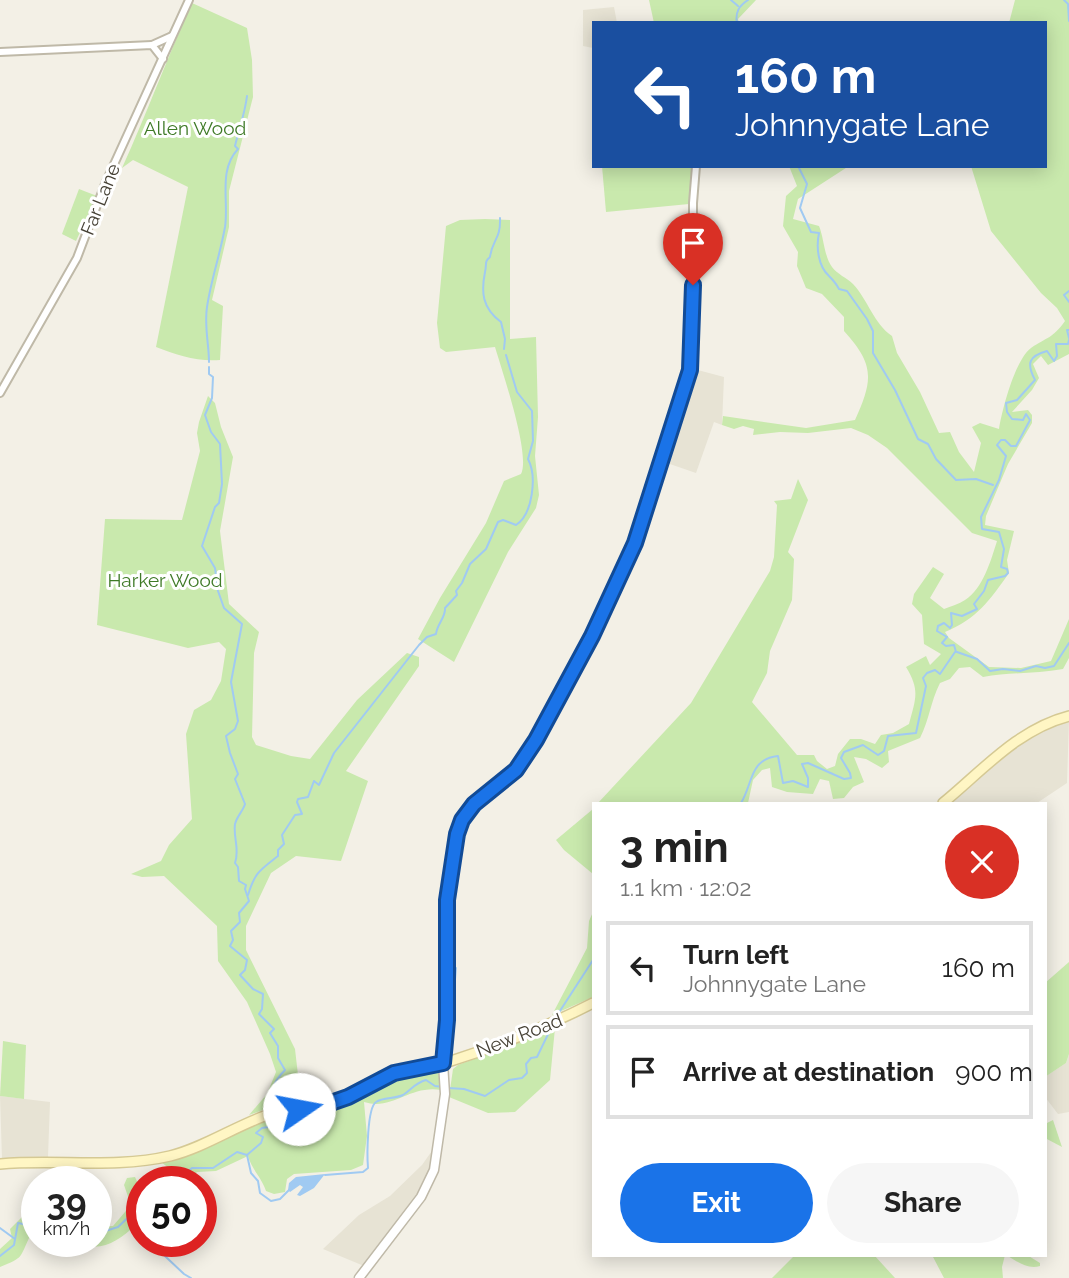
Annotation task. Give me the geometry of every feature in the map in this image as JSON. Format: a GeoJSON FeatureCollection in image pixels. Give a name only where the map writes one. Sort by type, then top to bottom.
{"type":"FeatureCollection","features":[{"type":"Feature","properties":{"kind":"main road"},"geometry":{"type":"LineString","coordinates":[[944,802],[1032,730],[1051,720],[1069,716]]}},
{"type":"Feature","properties":{"kind":"main road","name":"New Road"},"geometry":{"type":"LineString","coordinates":[[0,1164],[32,1161],[125,1162],[171,1156],[276,1112],[322,1106],[348,1097],[394,1073],[443,1063],[549,1024],[592,1004]]}},
{"type":"Feature","properties":{"kind":"street","name":"Far Lane"},"geometry":{"type":"LineString","coordinates":[[0,393],[77,258],[111,172],[189,0]]}},
{"type":"Feature","properties":{"kind":"street"},"geometry":{"type":"LineString","coordinates":[[0,52],[152,45],[172,36]]}},
{"type":"Feature","properties":{"kind":"street"},"geometry":{"type":"LineString","coordinates":[[152,45],[163,59]]}},
{"type":"Feature","properties":{"kind":"street"},"geometry":{"type":"LineString","coordinates":[[359,1278],[421,1197],[434,1170],[445,1094],[443,1063],[447,1020],[447,900],[457,834],[462,820],[474,804],[516,770],[536,740],[592,636],[635,543],[690,370],[696,168]]}},
{"type":"Feature","properties":{"kind":"shaded area"},"geometry":{"type":"Polygon","coordinates":[[[614,7],[617,21],[592,21],[592,48],[583,46],[583,10],[614,7]]]}},
{"type":"Feature","properties":{"kind":"shaded area"},"geometry":{"type":"Polygon","coordinates":[[[694,369],[724,377],[722,425],[714,422],[696,473],[664,462],[694,369]]]}},
{"type":"Feature","properties":{"kind":"shaded area"},"geometry":{"type":"Polygon","coordinates":[[[1069,719],[1067,783],[1038,802],[949,802],[1029,738],[1069,719]]]}},
{"type":"Feature","properties":{"kind":"shaded area"},"geometry":{"type":"Polygon","coordinates":[[[1069,1054],[1069,1112],[1058,1114],[1047,1100],[1047,1076],[1066,1063],[1069,1054]]]}},
{"type":"Feature","properties":{"kind":"shaded area"},"geometry":{"type":"Polygon","coordinates":[[[0,1096],[50,1102],[48,1157],[2,1159],[0,1096]]]}},
{"type":"Feature","properties":{"kind":"shaded area"},"geometry":{"type":"Polygon","coordinates":[[[434,1148],[432,1170],[419,1196],[364,1266],[323,1249],[359,1215],[390,1196],[422,1165],[434,1148]]]}},
{"type":"Feature","properties":{"kind":"green space"},"geometry":{"type":"Polygon","coordinates":[[[649,0],[756,0],[738,21],[654,21],[649,0]]]}},
{"type":"Feature","properties":{"kind":"green space"},"geometry":{"type":"Polygon","coordinates":[[[1015,0],[1069,0],[1069,354],[1048,365],[1041,356],[1033,364],[1039,378],[1012,412],[1028,410],[1032,415],[1032,423],[1008,464],[986,516],[985,525],[1014,531],[1007,560],[1009,573],[974,615],[945,632],[949,638],[989,667],[1021,668],[1051,661],[1069,619],[1069,658],[1063,669],[1043,672],[983,677],[970,667],[959,668],[950,679],[940,683],[920,738],[888,751],[889,762],[882,768],[866,759],[854,757],[864,782],[853,787],[844,798],[833,799],[829,781],[820,779],[813,794],[787,792],[772,787],[770,768],[762,770],[753,780],[748,802],[599,802],[691,703],[770,571],[774,557],[777,505],[774,501],[791,499],[798,479],[808,500],[788,552],[794,559],[792,600],[770,651],[767,673],[752,702],[797,755],[814,755],[827,769],[835,766],[838,754],[850,739],[861,739],[875,744],[881,735],[893,733],[909,724],[915,688],[906,667],[926,656],[930,665],[941,654],[924,644],[922,615],[912,604],[914,594],[933,567],[944,574],[930,598],[944,609],[965,600],[981,582],[997,541],[972,533],[887,448],[868,435],[851,428],[753,435],[754,429],[743,426],[734,429],[722,425],[723,416],[806,428],[855,420],[868,383],[866,364],[844,331],[844,317],[822,294],[806,288],[797,266],[798,252],[783,226],[786,196],[797,186],[790,168],[846,168],[798,199],[793,219],[819,226],[832,267],[853,284],[880,325],[892,336],[897,353],[920,392],[939,433],[950,432],[959,452],[974,472],[981,443],[972,427],[980,423],[999,429],[1006,398],[1025,354],[1053,335],[1065,321],[991,231],[972,168],[1047,168],[1047,21],[1010,21],[1015,0]]]}},
{"type":"Feature","properties":{"kind":"green space","name":"Allen Wood"},"geometry":{"type":"Polygon","coordinates":[[[192,3],[247,28],[252,60],[253,97],[229,191],[229,227],[212,300],[223,306],[220,360],[187,357],[156,347],[188,187],[133,160],[122,168],[192,3]]]}},
{"type":"Feature","properties":{"kind":"green space"},"geometry":{"type":"Polygon","coordinates":[[[602,168],[692,168],[689,204],[606,212],[602,168]]]}},
{"type":"Feature","properties":{"kind":"green space"},"geometry":{"type":"Polygon","coordinates":[[[79,189],[97,196],[76,241],[62,234],[79,189]]]}},
{"type":"Feature","properties":{"kind":"green space"},"geometry":{"type":"Polygon","coordinates":[[[460,220],[510,220],[510,339],[536,337],[538,417],[535,456],[539,495],[536,508],[508,552],[454,662],[418,639],[486,523],[504,481],[521,474],[523,464],[519,432],[495,347],[446,352],[440,348],[437,323],[446,226],[460,220]]]}},
{"type":"Feature","properties":{"kind":"green space","name":"Harker Wood"},"geometry":{"type":"Polygon","coordinates":[[[208,396],[215,403],[233,457],[220,531],[229,604],[259,632],[254,653],[252,737],[256,745],[310,759],[357,700],[407,653],[419,657],[419,666],[346,771],[368,781],[341,861],[296,856],[271,873],[246,926],[246,950],[295,1049],[301,1101],[279,1104],[249,1115],[267,1094],[276,1072],[247,1002],[218,961],[217,926],[164,876],[142,877],[131,874],[161,861],[169,845],[192,819],[186,734],[194,710],[211,700],[221,681],[226,649],[219,642],[188,648],[97,625],[105,519],[182,520],[200,451],[197,433],[199,422],[208,396]]]}},
{"type":"Feature","properties":{"kind":"green space"},"geometry":{"type":"Polygon","coordinates":[[[592,810],[592,873],[564,850],[556,840],[592,810]]]}},
{"type":"Feature","properties":{"kind":"green space"},"geometry":{"type":"Polygon","coordinates":[[[592,914],[592,997],[552,1015],[587,948],[592,914]]]}},
{"type":"Feature","properties":{"kind":"green space"},"geometry":{"type":"Polygon","coordinates":[[[1069,962],[1069,1054],[1066,1063],[1047,1076],[1047,981],[1069,962]]]}},
{"type":"Feature","properties":{"kind":"green space"},"geometry":{"type":"Polygon","coordinates":[[[555,1028],[550,1080],[515,1112],[488,1113],[449,1097],[453,1069],[458,1065],[555,1028]]]}},
{"type":"Feature","properties":{"kind":"green space"},"geometry":{"type":"Polygon","coordinates":[[[3,1041],[26,1045],[24,1099],[0,1096],[3,1041]]]}},
{"type":"Feature","properties":{"kind":"green space"},"geometry":{"type":"Polygon","coordinates":[[[438,1069],[441,1090],[420,1091],[384,1103],[364,1102],[367,1136],[363,1165],[351,1170],[294,1174],[287,1179],[285,1192],[274,1194],[266,1191],[248,1156],[217,1171],[217,1166],[166,1166],[161,1162],[278,1116],[329,1109],[380,1083],[438,1069]]]}},
{"type":"Feature","properties":{"kind":"green space"},"geometry":{"type":"Polygon","coordinates":[[[1053,1120],[1062,1147],[1047,1139],[1047,1123],[1053,1120]]]}},
{"type":"Feature","properties":{"kind":"green space"},"geometry":{"type":"Polygon","coordinates":[[[126,1211],[126,1233],[112,1242],[113,1226],[126,1211]]]}},
{"type":"Feature","properties":{"kind":"green space"},"geometry":{"type":"Polygon","coordinates":[[[21,1218],[21,1254],[0,1267],[0,1249],[12,1238],[10,1229],[21,1218]]]}},
{"type":"Feature","properties":{"kind":"green space"},"geometry":{"type":"Polygon","coordinates":[[[793,1257],[876,1257],[895,1278],[772,1278],[793,1257]]]}},
{"type":"Feature","properties":{"kind":"green space"},"geometry":{"type":"Polygon","coordinates":[[[933,1257],[1004,1257],[1003,1278],[944,1278],[933,1257]]]}},
{"type":"Feature","properties":{"kind":"green space"},"geometry":{"type":"Polygon","coordinates":[[[1009,1257],[1030,1257],[1040,1263],[1040,1266],[1027,1266],[1009,1257]]]}},
{"type":"Feature","properties":{"kind":"water"},"geometry":{"type":"Polygon","coordinates":[[[325,1174],[314,1188],[300,1196],[297,1195],[303,1187],[300,1185],[290,1192],[288,1190],[289,1183],[296,1177],[325,1174]]]}},
{"type":"Feature","properties":{"kind":"waterway"},"geometry":{"type":"LineString","coordinates":[[731,0],[738,6]]}},
{"type":"Feature","properties":{"kind":"waterway"},"geometry":{"type":"LineString","coordinates":[[737,21],[738,10],[748,0]]}},
{"type":"Feature","properties":{"kind":"waterway"},"geometry":{"type":"LineString","coordinates":[[1064,0],[1068,4],[1069,21]]}},
{"type":"Feature","properties":{"kind":"waterway"},"geometry":{"type":"LineString","coordinates":[[209,362],[207,307],[225,227],[226,176],[228,166],[238,149],[235,146],[247,96]]}},
{"type":"Feature","properties":{"kind":"waterway"},"geometry":{"type":"LineString","coordinates":[[799,168],[807,184],[800,208],[811,232],[819,233],[818,250],[822,267],[839,289],[847,291],[867,319],[873,331],[873,353],[895,390],[918,439],[928,444],[936,459],[956,480],[976,479],[993,485]]}},
{"type":"Feature","properties":{"kind":"waterway"},"geometry":{"type":"LineString","coordinates":[[500,218],[498,235],[486,262],[483,293],[490,311],[501,322],[504,349]]}},
{"type":"Feature","properties":{"kind":"waterway"},"geometry":{"type":"LineString","coordinates":[[1069,291],[1064,295],[1069,302]]}},
{"type":"Feature","properties":{"kind":"waterway"},"geometry":{"type":"LineString","coordinates":[[1069,330],[1069,338]]}},
{"type":"Feature","properties":{"kind":"waterway"},"geometry":{"type":"LineString","coordinates":[[956,652],[954,645],[946,646],[942,643],[947,637],[937,631],[938,626],[944,623],[950,628],[951,613],[962,616],[977,609],[974,604],[988,580],[1008,573],[1007,569],[1001,567],[1004,549],[999,532],[982,529],[981,517],[999,480],[1006,456],[997,445],[1001,440],[1005,440],[1011,446],[1016,446],[1030,420],[1026,414],[1023,420],[1012,419],[1007,412],[1006,403],[1017,400],[1035,380],[1030,365],[1033,358],[1047,351],[1054,361],[1057,356],[1056,344],[1068,344],[1069,340]]}},
{"type":"Feature","properties":{"kind":"waterway"},"geometry":{"type":"LineString","coordinates":[[248,895],[259,872],[278,856],[278,850],[284,844],[282,835],[295,815],[302,814],[298,799],[308,797],[314,781],[319,785],[334,753],[419,645],[427,637],[436,634],[445,608],[457,595],[456,591],[470,564],[486,549],[498,522],[503,520],[516,525],[522,520],[530,504],[533,484],[528,459],[533,441],[532,411],[517,392],[506,355]]}},
{"type":"Feature","properties":{"kind":"waterway"},"geometry":{"type":"LineString","coordinates":[[209,367],[209,374],[213,377],[212,398],[205,415],[211,432],[220,444],[222,484],[219,503],[215,507],[202,546],[215,568],[218,591],[224,608],[242,624],[231,682],[238,721],[235,729],[226,736],[238,774],[235,779],[245,804],[235,824],[235,863],[239,881],[246,885],[249,901],[239,913],[240,922],[231,931],[233,940],[230,946],[247,960],[245,970],[240,975],[253,989],[263,994],[259,1014],[274,1029],[270,1033],[278,1046],[278,1058],[285,1070],[273,1088],[275,1109]]}},
{"type":"Feature","properties":{"kind":"waterway"},"geometry":{"type":"LineString","coordinates":[[957,652],[977,659],[990,671],[1020,671],[1036,666],[1054,666],[1069,643]]}},
{"type":"Feature","properties":{"kind":"waterway"},"geometry":{"type":"LineString","coordinates":[[742,802],[757,767],[769,758],[778,756],[783,783],[793,781],[808,787],[808,778],[802,764],[808,763],[844,779],[851,778],[841,758],[844,752],[863,745],[878,755],[884,751],[888,736],[916,733],[926,686],[923,678],[935,670],[940,674],[955,652]]}},
{"type":"Feature","properties":{"kind":"waterway"},"geometry":{"type":"LineString","coordinates":[[556,1017],[592,962]]}},
{"type":"Feature","properties":{"kind":"waterway"},"geometry":{"type":"LineString","coordinates":[[450,1037],[456,968]]}},
{"type":"Feature","properties":{"kind":"waterway"},"geometry":{"type":"LineString","coordinates":[[448,1088],[464,1089],[485,1096],[509,1080],[522,1078],[527,1073],[526,1064],[531,1058],[537,1057],[552,1026]]}},
{"type":"Feature","properties":{"kind":"waterway"},"geometry":{"type":"LineString","coordinates":[[325,1175],[363,1172],[368,1168],[369,1122],[376,1102],[403,1095],[416,1084],[426,1080],[435,1086],[443,1087]]}},
{"type":"Feature","properties":{"kind":"waterway"},"geometry":{"type":"LineString","coordinates":[[247,1155],[261,1143],[263,1137],[256,1133],[262,1128],[275,1126],[277,1114]]}},
{"type":"Feature","properties":{"kind":"waterway"},"geometry":{"type":"LineString","coordinates":[[216,1166],[237,1152],[247,1155],[260,1193],[271,1201],[280,1199],[289,1190]]}},
{"type":"Feature","properties":{"kind":"waterway"},"geometry":{"type":"LineString","coordinates":[[112,1229],[126,1219]]}},
{"type":"Feature","properties":{"kind":"waterway"},"geometry":{"type":"LineString","coordinates":[[0,1256],[14,1245],[18,1223],[21,1224]]}},
{"type":"Feature","properties":{"kind":"waterway"},"geometry":{"type":"LineString","coordinates":[[0,1228],[15,1239]]}},
{"type":"Feature","properties":{"kind":"waterway"},"geometry":{"type":"LineString","coordinates":[[166,1257],[191,1278]]}},
{"type":"Feature","properties":{"kind":"route"},"geometry":{"type":"LineString","coordinates":[[299,1109],[322,1106],[348,1097],[394,1073],[443,1063],[447,1020],[447,900],[457,834],[462,820],[474,804],[516,770],[545,726],[592,636],[635,543],[690,370],[693,285]]}}]}
